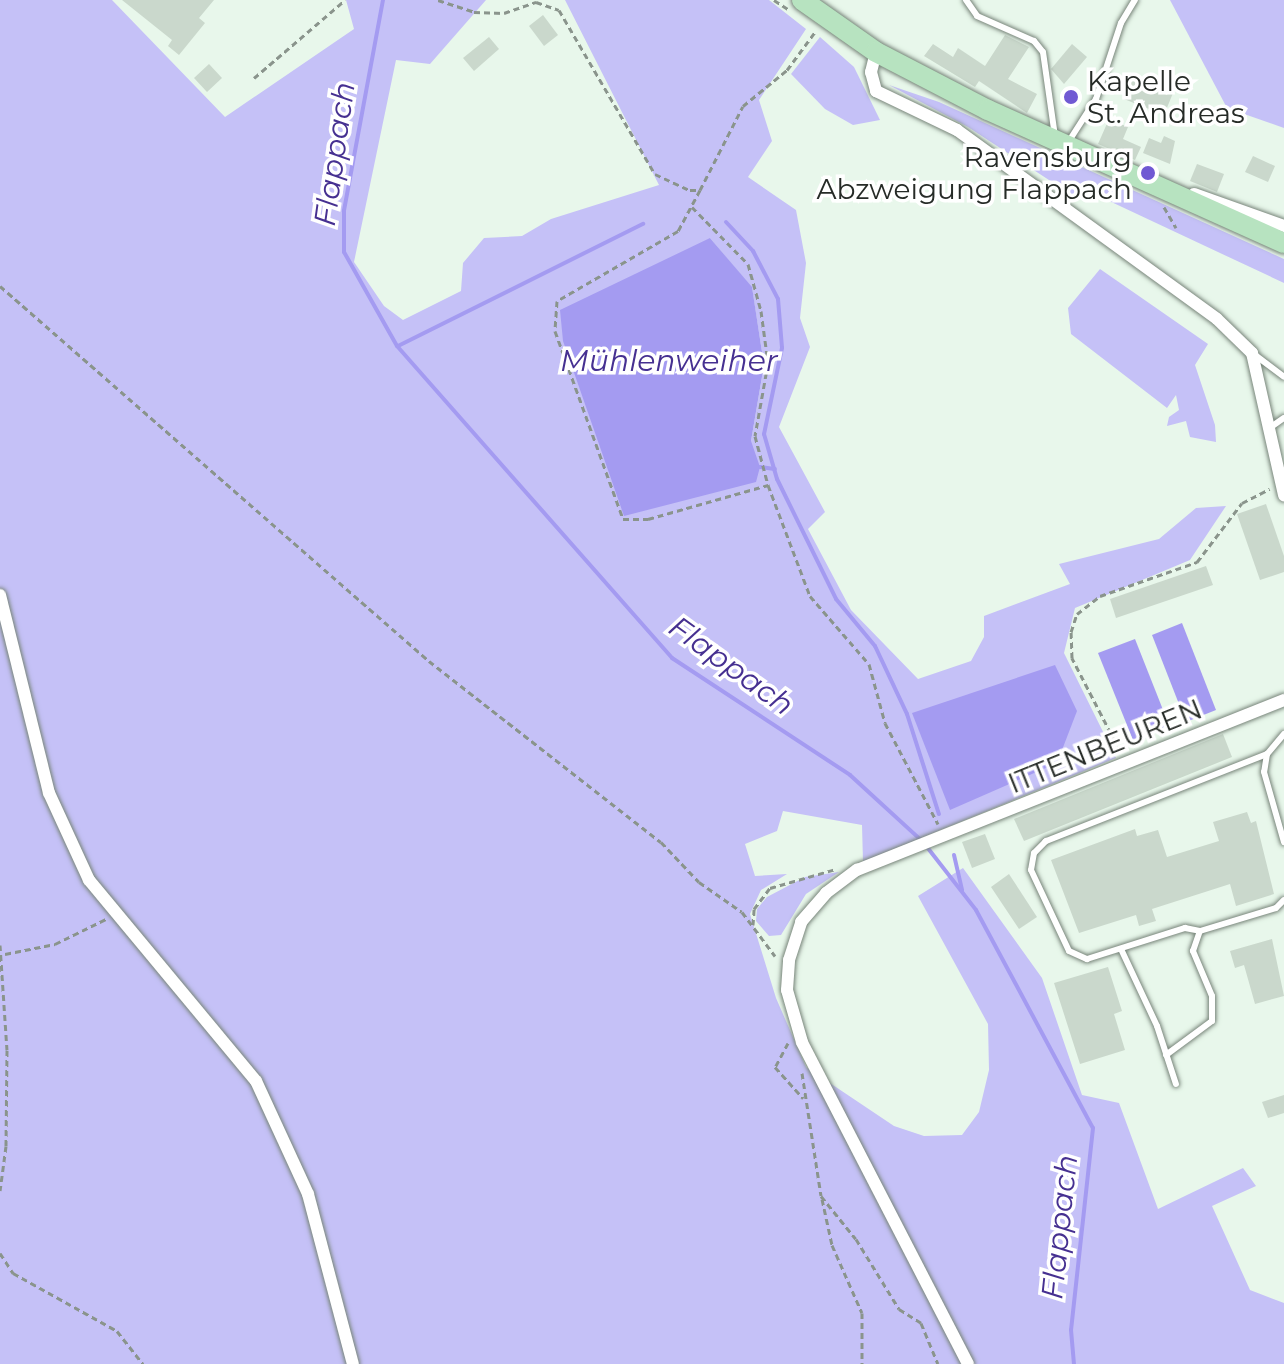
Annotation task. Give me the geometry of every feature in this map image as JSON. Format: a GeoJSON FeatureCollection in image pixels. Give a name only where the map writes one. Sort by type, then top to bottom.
{"type":"FeatureCollection","features":[{"type":"Feature","properties":{"kind":"main road"},"geometry":{"type":"LineString","coordinates":[[802,0],[876,52],[1060,146],[1164,198],[1284,243]]}},
{"type":"Feature","properties":{"kind":"street"},"geometry":{"type":"LineString","coordinates":[[876,52],[871,72],[876,91],[957,130],[1217,319],[1252,353],[1271,427],[1282,489]]}},
{"type":"Feature","properties":{"kind":"street"},"geometry":{"type":"LineString","coordinates":[[1164,198],[1196,194],[1284,226]]}},
{"type":"Feature","properties":{"kind":"street"},"geometry":{"type":"LineString","coordinates":[[0,595],[49,793],[89,880],[256,1081],[308,1194],[353,1364]]}},
{"type":"Feature","properties":{"kind":"street","name":"ITTENBEUREN"},"geometry":{"type":"LineString","coordinates":[[968,1364],[811,1060],[789,1005],[789,960],[801,922],[826,893],[857,870],[940,840],[1284,700]]}},
{"type":"Feature","properties":{"kind":"lane"},"geometry":{"type":"LineString","coordinates":[[966,0],[977,16],[1034,41],[1043,52],[1060,146]]}},
{"type":"Feature","properties":{"kind":"lane"},"geometry":{"type":"LineString","coordinates":[[1060,146],[1096,99],[1121,23],[1135,0]]}},
{"type":"Feature","properties":{"kind":"lane"},"geometry":{"type":"LineString","coordinates":[[1252,353],[1284,377]]}},
{"type":"Feature","properties":{"kind":"lane"},"geometry":{"type":"LineString","coordinates":[[1271,427],[1284,418]]}},
{"type":"Feature","properties":{"kind":"lane"},"geometry":{"type":"LineString","coordinates":[[1284,734],[1267,754],[1046,841],[1034,853],[1031,870],[1069,951],[1087,959],[1185,928],[1200,931],[1276,908],[1284,900]]}},
{"type":"Feature","properties":{"kind":"lane"},"geometry":{"type":"LineString","coordinates":[[1267,754],[1264,772],[1284,842]]}},
{"type":"Feature","properties":{"kind":"lane"},"geometry":{"type":"LineString","coordinates":[[1166,1055],[1212,1021],[1212,996],[1193,951],[1200,931]]}},
{"type":"Feature","properties":{"kind":"lane"},"geometry":{"type":"LineString","coordinates":[[1121,949],[1176,1084]]}},
{"type":"Feature","properties":{"kind":"path"},"geometry":{"type":"LineString","coordinates":[[254,78],[345,0]]}},
{"type":"Feature","properties":{"kind":"path"},"geometry":{"type":"LineString","coordinates":[[438,0],[474,12],[504,13],[536,2],[559,10],[655,174],[675,187],[700,190]]}},
{"type":"Feature","properties":{"kind":"path"},"geometry":{"type":"LineString","coordinates":[[768,485],[648,519],[623,519],[555,331],[557,301],[678,231],[743,106],[787,70],[825,16]]}},
{"type":"Feature","properties":{"kind":"path"},"geometry":{"type":"LineString","coordinates":[[1164,198],[1176,228]]}},
{"type":"Feature","properties":{"kind":"path"},"geometry":{"type":"LineString","coordinates":[[692,207],[748,264],[761,311],[768,363],[756,408],[761,462],[810,596],[869,664],[885,723],[920,781],[940,840]]}},
{"type":"Feature","properties":{"kind":"path"},"geometry":{"type":"LineString","coordinates":[[0,286],[429,661],[661,842],[699,882],[753,925],[771,953],[789,960]]}},
{"type":"Feature","properties":{"kind":"path"},"geometry":{"type":"LineString","coordinates":[[1129,763],[1087,696],[1072,658],[1071,632],[1077,614],[1100,596],[1197,562],[1242,503],[1282,489]]}},
{"type":"Feature","properties":{"kind":"path"},"geometry":{"type":"LineString","coordinates":[[753,925],[754,909],[770,888],[807,874],[844,867],[857,870]]}},
{"type":"Feature","properties":{"kind":"path"},"geometry":{"type":"LineString","coordinates":[[4,954],[55,944],[117,913]]}},
{"type":"Feature","properties":{"kind":"path"},"geometry":{"type":"LineString","coordinates":[[0,945],[4,954],[6,1146],[0,1191]]}},
{"type":"Feature","properties":{"kind":"path"},"geometry":{"type":"LineString","coordinates":[[797,1026],[775,1067],[804,1098]]}},
{"type":"Feature","properties":{"kind":"path"},"geometry":{"type":"LineString","coordinates":[[811,1060],[802,1064],[804,1098],[832,1245],[862,1313],[862,1364]]}},
{"type":"Feature","properties":{"kind":"path"},"geometry":{"type":"LineString","coordinates":[[821,1196],[856,1239],[899,1309],[921,1323],[938,1364]]}},
{"type":"Feature","properties":{"kind":"path"},"geometry":{"type":"LineString","coordinates":[[0,1253],[13,1273],[117,1331],[143,1364]]}},
{"type":"Feature","properties":{"kind":"shaded area"},"geometry":{"type":"Polygon","coordinates":[[[0,0],[112,0],[225,117],[354,29],[346,0],[486,0],[430,64],[396,60],[354,262],[384,306],[403,320],[461,291],[463,263],[484,238],[522,236],[551,219],[659,185],[565,0],[769,0],[806,29],[759,100],[772,141],[748,177],[796,210],[806,263],[800,318],[810,347],[779,427],[825,512],[808,529],[851,610],[918,679],[971,661],[984,637],[984,616],[1070,584],[1059,564],[1159,539],[1196,508],[1226,506],[1190,560],[1075,608],[1064,653],[1116,758],[863,862],[862,825],[783,811],[777,831],[745,844],[755,876],[787,874],[761,890],[750,914],[776,998],[806,1067],[894,1126],[924,1136],[962,1135],[979,1112],[989,1070],[988,1024],[918,896],[963,868],[1042,978],[1082,1095],[1119,1103],[1158,1209],[1243,1168],[1256,1186],[1212,1206],[1250,1290],[1284,1303],[1284,1364],[0,1364],[0,0]],[[710,238],[751,441],[764,365],[752,288],[710,238]]]}},
{"type":"Feature","properties":{"kind":"shaded area"},"geometry":{"type":"Polygon","coordinates":[[[1170,0],[1284,0],[1284,128],[1227,108],[1170,0]]]}},
{"type":"Feature","properties":{"kind":"shaded area"},"geometry":{"type":"Polygon","coordinates":[[[820,37],[854,67],[880,120],[853,125],[825,109],[791,74],[820,37]]]}},
{"type":"Feature","properties":{"kind":"shaded area"},"geometry":{"type":"Polygon","coordinates":[[[889,85],[939,102],[1284,259],[1284,283],[1105,199],[1072,195],[968,127],[889,85]]]}},
{"type":"Feature","properties":{"kind":"shaded area"},"geometry":{"type":"Polygon","coordinates":[[[1100,269],[1208,344],[1195,365],[1215,425],[1216,442],[1190,437],[1186,421],[1167,426],[1169,417],[1179,410],[1176,395],[1167,408],[1071,334],[1068,308],[1100,269]]]}},
{"type":"Feature","properties":{"kind":"shaded area"},"geometry":{"type":"Polygon","coordinates":[[[839,872],[806,894],[781,935],[769,936],[756,921],[757,909],[767,897],[805,877],[839,872]]]}},
{"type":"Feature","properties":{"kind":"water","name":"Mühlenweiher"},"geometry":{"type":"Polygon","coordinates":[[[710,238],[752,287],[764,365],[751,441],[760,467],[756,482],[624,516],[563,341],[560,310],[710,238]]]}},
{"type":"Feature","properties":{"kind":"water"},"geometry":{"type":"Polygon","coordinates":[[[1182,623],[1216,710],[1186,722],[1152,635],[1182,623]]]}},
{"type":"Feature","properties":{"kind":"water"},"geometry":{"type":"Polygon","coordinates":[[[1135,639],[1169,725],[1133,740],[1098,653],[1135,639]]]}},
{"type":"Feature","properties":{"kind":"water"},"geometry":{"type":"Polygon","coordinates":[[[1055,665],[1077,711],[1057,763],[950,810],[912,713],[1055,665]]]}},
{"type":"Feature","properties":{"kind":"building"},"geometry":{"type":"Polygon","coordinates":[[[122,0],[214,0],[199,18],[205,23],[179,55],[168,46],[172,40],[122,0]]]}},
{"type":"Feature","properties":{"kind":"building"},"geometry":{"type":"Polygon","coordinates":[[[543,15],[558,35],[544,46],[529,26],[543,15]]]}},
{"type":"Feature","properties":{"kind":"building"},"geometry":{"type":"Polygon","coordinates":[[[1005,35],[1029,47],[1008,79],[1037,94],[1027,113],[979,81],[975,87],[924,56],[933,44],[953,57],[958,48],[985,66],[1005,35]]]}},
{"type":"Feature","properties":{"kind":"building"},"geometry":{"type":"Polygon","coordinates":[[[489,37],[499,49],[474,71],[463,58],[489,37]]]}},
{"type":"Feature","properties":{"kind":"building"},"geometry":{"type":"Polygon","coordinates":[[[1072,44],[1087,57],[1064,84],[1051,69],[1072,44]]]}},
{"type":"Feature","properties":{"kind":"building"},"geometry":{"type":"Polygon","coordinates":[[[209,64],[222,78],[207,92],[194,78],[209,64]]]}},
{"type":"Feature","properties":{"kind":"building"},"geometry":{"type":"Polygon","coordinates":[[[1133,77],[1173,93],[1164,115],[1124,99],[1133,77]]]}},
{"type":"Feature","properties":{"kind":"building"},"geometry":{"type":"Polygon","coordinates":[[[1109,119],[1128,127],[1123,139],[1141,147],[1135,160],[1098,144],[1109,119]]]}},
{"type":"Feature","properties":{"kind":"building"},"geometry":{"type":"Polygon","coordinates":[[[1164,136],[1175,141],[1170,164],[1143,153],[1149,138],[1161,143],[1164,136]]]}},
{"type":"Feature","properties":{"kind":"building"},"geometry":{"type":"Polygon","coordinates":[[[1253,156],[1275,166],[1268,182],[1245,172],[1253,156]]]}},
{"type":"Feature","properties":{"kind":"building"},"geometry":{"type":"Polygon","coordinates":[[[1197,164],[1224,174],[1217,192],[1190,181],[1197,164]]]}},
{"type":"Feature","properties":{"kind":"building"},"geometry":{"type":"Polygon","coordinates":[[[1266,504],[1284,556],[1284,572],[1260,580],[1237,514],[1266,504]]]}},
{"type":"Feature","properties":{"kind":"building"},"geometry":{"type":"Polygon","coordinates":[[[1206,566],[1213,585],[1116,618],[1110,599],[1206,566]]]}},
{"type":"Feature","properties":{"kind":"building"},"geometry":{"type":"Polygon","coordinates":[[[1223,734],[1232,757],[1024,841],[1014,819],[1223,734]]]}},
{"type":"Feature","properties":{"kind":"building"},"geometry":{"type":"Polygon","coordinates":[[[1247,812],[1251,823],[1256,821],[1274,894],[1236,906],[1230,884],[1152,909],[1156,921],[1139,926],[1136,915],[1079,933],[1051,860],[1135,829],[1137,836],[1158,830],[1167,857],[1219,841],[1213,822],[1247,812]]]}},
{"type":"Feature","properties":{"kind":"building"},"geometry":{"type":"Polygon","coordinates":[[[985,834],[995,859],[972,868],[962,842],[985,834]]]}},
{"type":"Feature","properties":{"kind":"building"},"geometry":{"type":"Polygon","coordinates":[[[1009,874],[1037,917],[1019,929],[991,887],[1009,874]]]}},
{"type":"Feature","properties":{"kind":"building"},"geometry":{"type":"Polygon","coordinates":[[[1272,939],[1284,996],[1255,1004],[1244,965],[1235,968],[1230,951],[1272,939]]]}},
{"type":"Feature","properties":{"kind":"building"},"geometry":{"type":"Polygon","coordinates":[[[1108,967],[1122,1011],[1114,1014],[1125,1050],[1080,1064],[1054,983],[1108,967]]]}},
{"type":"Feature","properties":{"kind":"building"},"geometry":{"type":"Polygon","coordinates":[[[1284,1095],[1284,1113],[1268,1118],[1262,1102],[1284,1095]]]}},
{"type":"Feature","properties":{"kind":"waterway","name":"Flappach"},"geometry":{"type":"LineString","coordinates":[[383,0],[344,211],[344,252],[397,346],[672,658],[850,775],[921,840]]}},
{"type":"Feature","properties":{"kind":"waterway"},"geometry":{"type":"LineString","coordinates":[[726,222],[753,251],[778,299],[782,348],[764,434],[777,479],[836,599],[875,646],[907,714],[939,814]]}},
{"type":"Feature","properties":{"kind":"waterway"},"geometry":{"type":"LineString","coordinates":[[398,346],[643,224]]}},
{"type":"Feature","properties":{"kind":"waterway"},"geometry":{"type":"LineString","coordinates":[[760,467],[775,469]]}},
{"type":"Feature","properties":{"kind":"waterway","name":"Flappach"},"geometry":{"type":"LineString","coordinates":[[927,847],[976,910],[1093,1128],[1071,1330],[1074,1364]]}},
{"type":"Feature","properties":{"kind":"waterway"},"geometry":{"type":"LineString","coordinates":[[954,855],[962,890]]}},
{"type":"Feature","properties":{"kind":"place","name":"Kapelle St. Andreas"},"geometry":{"type":"Point","coordinates":[1071,97]}},
{"type":"Feature","properties":{"kind":"place","name":"Ravensburg Abzweigung Flappach"},"geometry":{"type":"Point","coordinates":[1148,173]}}]}
